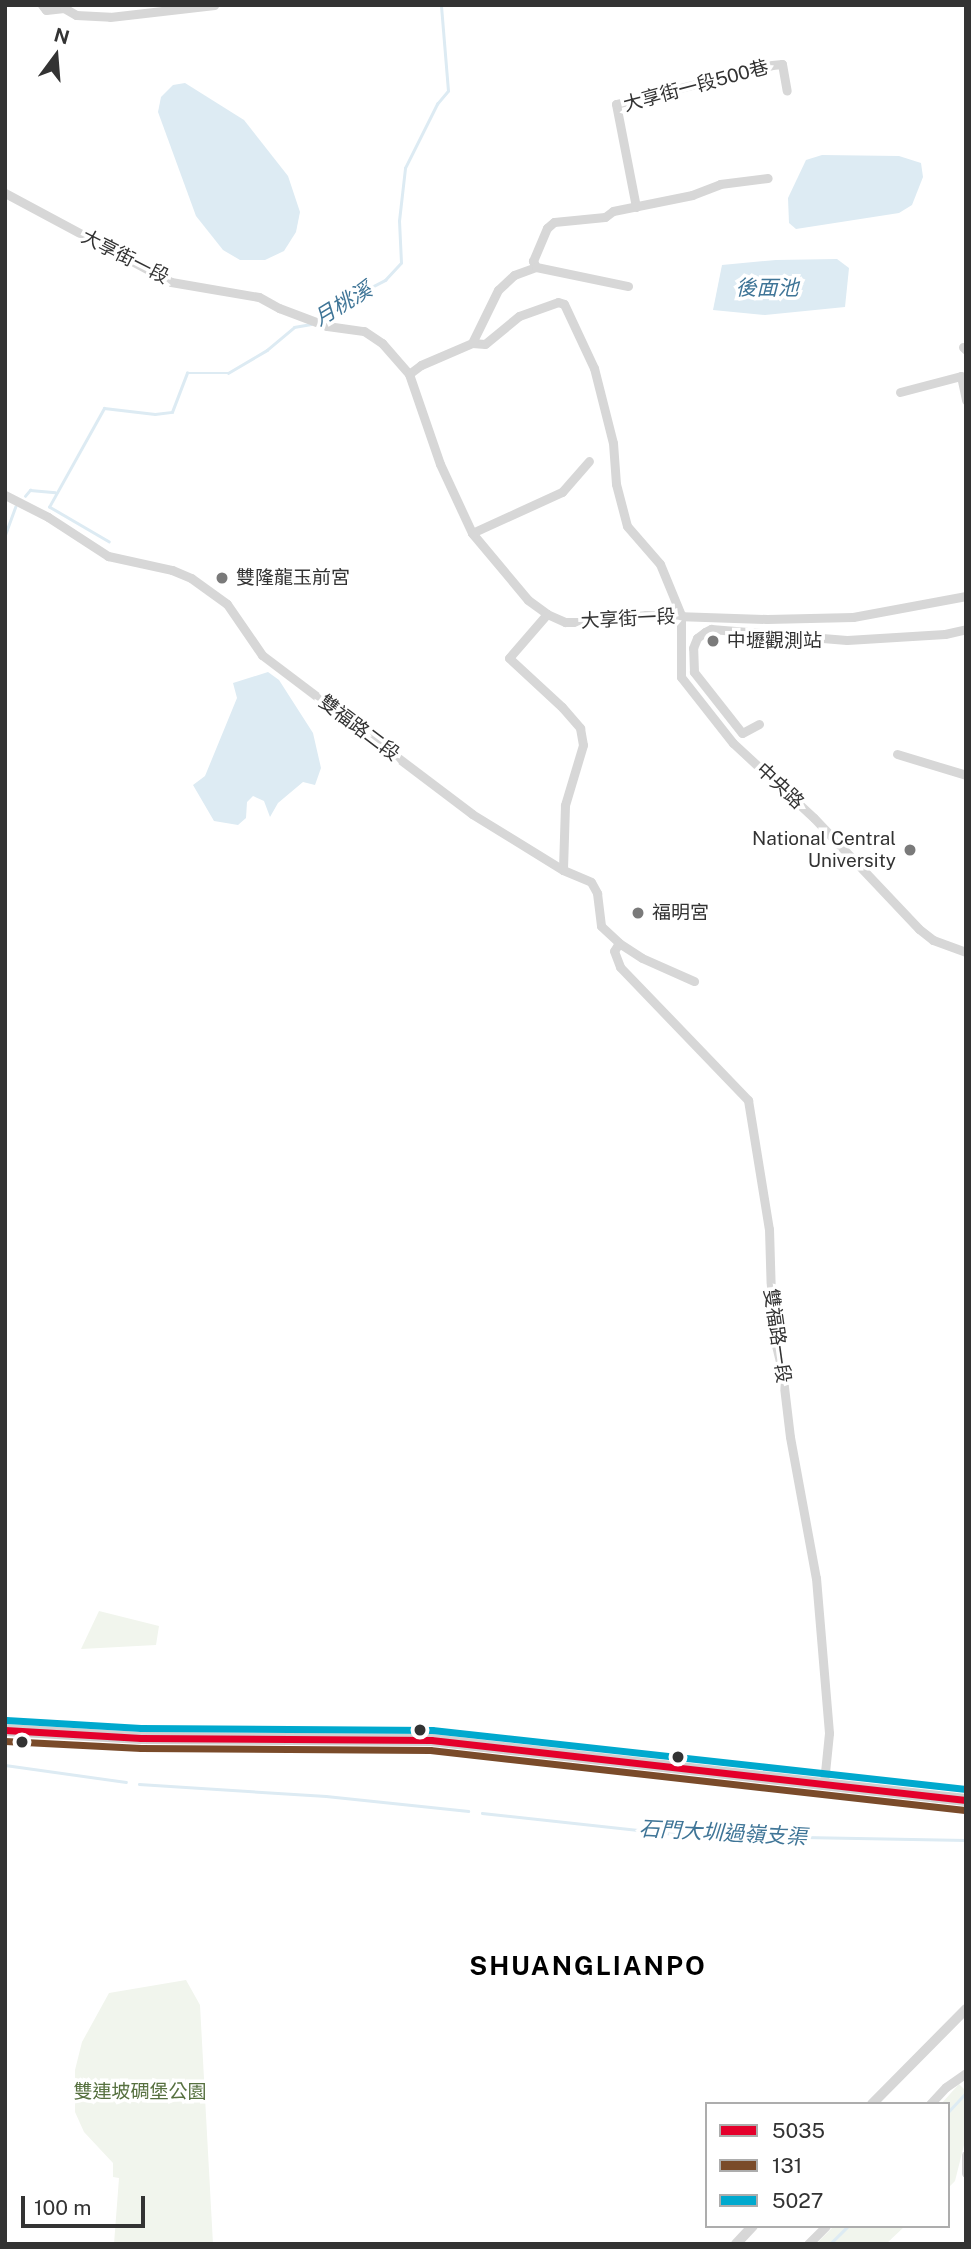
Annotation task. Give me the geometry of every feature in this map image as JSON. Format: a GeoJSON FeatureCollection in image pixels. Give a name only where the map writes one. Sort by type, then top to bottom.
{"type":"FeatureCollection","features":[{"type":"Feature","properties":{"kind":"main road"},"geometry":{"type":"LineString","coordinates":[[5,1730],[141,1738],[431,1740],[966,1800]]}},
{"type":"Feature","properties":{"kind":"street"},"geometry":{"type":"LineString","coordinates":[[42,5],[46,10],[64,8],[76,15],[110,17],[214,5]]}},
{"type":"Feature","properties":{"kind":"street","name":"大享街一段500巷"},"geometry":{"type":"LineString","coordinates":[[636,207],[616,104],[782,64],[787,91]]}},
{"type":"Feature","properties":{"kind":"street"},"geometry":{"type":"LineString","coordinates":[[536,267],[533,261],[547,228],[554,222],[605,217],[614,211],[692,195],[720,184],[768,178]]}},
{"type":"Feature","properties":{"kind":"street","name":"大享街一段"},"geometry":{"type":"LineString","coordinates":[[5,193],[171,282],[235,295],[252,295],[292,314],[327,326],[355,329],[371,335],[392,352],[409,374],[440,464],[472,533],[528,600],[547,614],[565,622],[591,622],[646,615],[767,619],[853,617],[966,596]]}},
{"type":"Feature","properties":{"kind":"street"},"geometry":{"type":"LineString","coordinates":[[472,343],[498,290],[514,275],[536,267],[628,286]]}},
{"type":"Feature","properties":{"kind":"street"},"geometry":{"type":"LineString","coordinates":[[409,374],[421,365],[472,343],[485,344],[519,316],[558,302],[564,304],[594,368],[613,443],[616,484],[627,526],[660,564],[681,615]]}},
{"type":"Feature","properties":{"kind":"street"},"geometry":{"type":"LineString","coordinates":[[900,392],[961,376],[966,400]]}},
{"type":"Feature","properties":{"kind":"street"},"geometry":{"type":"LineString","coordinates":[[472,533],[562,492],[589,461]]}},
{"type":"Feature","properties":{"kind":"street","name":"雙福路二段"},"geometry":{"type":"LineString","coordinates":[[5,495],[48,517],[108,556],[172,570],[191,578],[227,604],[262,655],[472,814],[564,870],[591,882],[597,893],[601,926],[618,943],[642,958],[694,981]]}},
{"type":"Feature","properties":{"kind":"street"},"geometry":{"type":"LineString","coordinates":[[547,614],[509,658],[562,707],[580,728],[583,745],[565,805],[564,870]]}},
{"type":"Feature","properties":{"kind":"street","name":"中央路"},"geometry":{"type":"LineString","coordinates":[[681,615],[681,677],[733,743],[814,818],[919,929],[933,940],[966,952]]}},
{"type":"Feature","properties":{"kind":"street"},"geometry":{"type":"LineString","coordinates":[[759,724],[742,733],[697,677],[692,654],[697,638],[705,632],[711,629],[802,638],[847,639],[945,634],[966,629]]}},
{"type":"Feature","properties":{"kind":"street"},"geometry":{"type":"LineString","coordinates":[[897,754],[966,775]]}},
{"type":"Feature","properties":{"kind":"street","name":"雙福路一段"},"geometry":{"type":"LineString","coordinates":[[618,943],[614,951],[620,967],[748,1100],[769,1229],[772,1329],[782,1370],[790,1437],[816,1578],[830,1733],[824,1782]]}},
{"type":"Feature","properties":{"kind":"street"},"geometry":{"type":"LineString","coordinates":[[874,2102],[966,2009]]}},
{"type":"Feature","properties":{"kind":"street"},"geometry":{"type":"LineString","coordinates":[[932,2102],[946,2087],[966,2073]]}},
{"type":"Feature","properties":{"kind":"street"},"geometry":{"type":"LineString","coordinates":[[966,2155],[966,2173]]}},
{"type":"Feature","properties":{"kind":"street"},"geometry":{"type":"LineString","coordinates":[[736,2244],[751,2228]]}},
{"type":"Feature","properties":{"kind":"street"},"geometry":{"type":"LineString","coordinates":[[808,2244],[824,2228]]}},
{"type":"Feature","properties":{"kind":"green space"},"geometry":{"type":"Polygon","coordinates":[[[99,1611],[159,1626],[156,1645],[81,1649],[99,1611]]]}},
{"type":"Feature","properties":{"kind":"green space","name":"雙連坡碉堡公園"},"geometry":{"type":"Polygon","coordinates":[[[186,1980],[200,2005],[213,2244],[114,2244],[119,2178],[113,2177],[113,2163],[84,2132],[75,2112],[75,2070],[82,2042],[109,1993],[186,1980]]]}},
{"type":"Feature","properties":{"kind":"green space"},"geometry":{"type":"Polygon","coordinates":[[[959,2084],[966,2091],[966,2137],[955,2181],[950,2186],[950,2102],[943,2102],[959,2084]]]}},
{"type":"Feature","properties":{"kind":"green space"},"geometry":{"type":"Polygon","coordinates":[[[832,2228],[903,2228],[886,2244],[816,2244],[832,2228]]]}},
{"type":"Feature","properties":{"kind":"water"},"geometry":{"type":"Polygon","coordinates":[[[185,83],[244,120],[288,176],[300,212],[296,232],[284,251],[265,260],[240,260],[223,250],[196,216],[158,112],[161,97],[173,85],[185,83]]]}},
{"type":"Feature","properties":{"kind":"water"},"geometry":{"type":"Polygon","coordinates":[[[822,155],[899,156],[921,163],[923,177],[912,205],[899,213],[796,229],[789,223],[788,198],[806,160],[822,155]]]}},
{"type":"Feature","properties":{"kind":"water","name":"後面池"},"geometry":{"type":"Polygon","coordinates":[[[837,259],[849,268],[845,307],[765,315],[713,310],[722,265],[776,260],[837,259]]]}},
{"type":"Feature","properties":{"kind":"water"},"geometry":{"type":"Polygon","coordinates":[[[268,672],[279,680],[313,733],[321,768],[315,785],[303,782],[278,803],[270,817],[264,801],[253,796],[247,802],[246,818],[238,825],[214,821],[193,785],[205,776],[237,698],[233,683],[268,672]]]}},
{"type":"Feature","properties":{"kind":"waterway","name":"月桃溪"},"geometry":{"type":"LineString","coordinates":[[321,322],[333,307],[385,280],[401,263],[399,221],[405,168],[437,104],[448,91],[441,5]]}},
{"type":"Feature","properties":{"kind":"waterway","name":"月桃溪"},"geometry":{"type":"LineString","coordinates":[[109,542],[49,507],[104,408],[155,414],[172,412],[187,373],[228,373],[267,350],[294,327],[311,324]]}},
{"type":"Feature","properties":{"kind":"waterway"},"geometry":{"type":"LineString","coordinates":[[25,496],[30,490],[55,492]]}},
{"type":"Feature","properties":{"kind":"waterway"},"geometry":{"type":"LineString","coordinates":[[5,535],[15,507]]}},
{"type":"Feature","properties":{"kind":"waterway","name":"石門大圳過嶺支渠"},"geometry":{"type":"LineString","coordinates":[[5,1765],[126,1782]]}},
{"type":"Feature","properties":{"kind":"waterway","name":"石門大圳過嶺支渠"},"geometry":{"type":"LineString","coordinates":[[139,1784],[326,1796],[468,1811]]}},
{"type":"Feature","properties":{"kind":"waterway","name":"石門大圳過嶺支渠"},"geometry":{"type":"LineString","coordinates":[[482,1813],[686,1835],[966,1840]]}},
{"type":"Feature","properties":{"kind":"waterway","name":"石門大圳過嶺支渠"},"geometry":{"type":"LineString","coordinates":[[950,2110],[966,2093]]}},
{"type":"Feature","properties":{"kind":"waterway","name":"石門大圳過嶺支渠"},"geometry":{"type":"LineString","coordinates":[[830,2244],[846,2228]]}},
{"type":"Feature","properties":{"kind":"transit line","name":"5027"},"geometry":{"type":"LineString","coordinates":[[6,1720],[141,1728],[432,1730],[966,1789]]}},
{"type":"Feature","properties":{"kind":"transit line","name":"5035"},"geometry":{"type":"LineString","coordinates":[[5,1730],[141,1738],[431,1740],[966,1800]]}},
{"type":"Feature","properties":{"kind":"transit line","name":"131"},"geometry":{"type":"LineString","coordinates":[[5,1741],[141,1748],[430,1750],[965,1810]]}},
{"type":"Feature","properties":{"kind":"place","name":"雙隆龍玉前宮"},"geometry":{"type":"Point","coordinates":[222,578]}},
{"type":"Feature","properties":{"kind":"place","name":"中壢觀測站"},"geometry":{"type":"Point","coordinates":[713,641]}},
{"type":"Feature","properties":{"kind":"place","name":"National Central University"},"geometry":{"type":"Point","coordinates":[910,850]}},
{"type":"Feature","properties":{"kind":"place","name":"福明宮"},"geometry":{"type":"Point","coordinates":[638,913]}},
{"type":"Feature","properties":{"kind":"district","name":"SHUANGLIANPO"},"geometry":{"type":"Point","coordinates":[588,1966]}}]}
